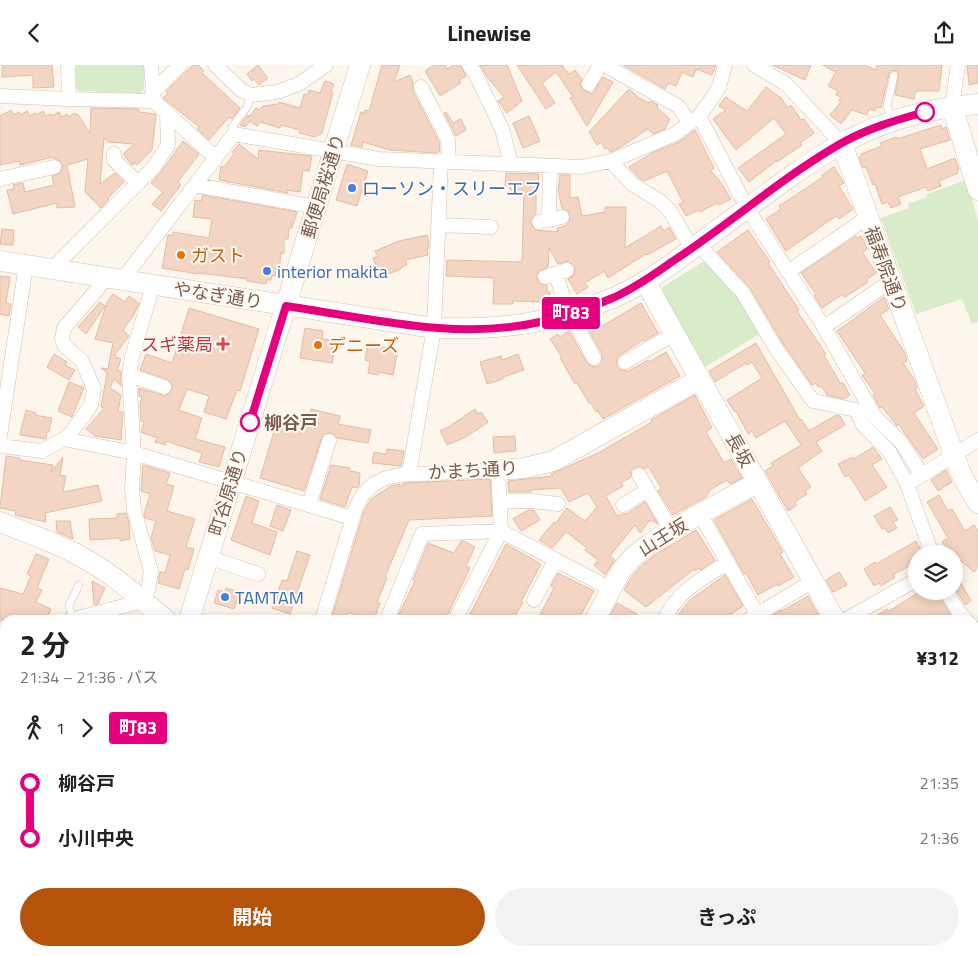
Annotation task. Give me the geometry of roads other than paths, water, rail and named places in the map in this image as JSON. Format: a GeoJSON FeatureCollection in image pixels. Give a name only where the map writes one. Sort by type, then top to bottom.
{"type":"FeatureCollection","features":[{"type":"Feature","properties":{"kind":"street"},"geometry":{"type":"LineString","coordinates":[[68,65],[69,99]]}},
{"type":"Feature","properties":{"kind":"street"},"geometry":{"type":"LineString","coordinates":[[151,65],[153,97],[167,114],[216,157]]}},
{"type":"Feature","properties":{"kind":"street"},"geometry":{"type":"LineString","coordinates":[[0,96],[69,99],[153,97],[180,65]]}},
{"type":"Feature","properties":{"kind":"street"},"geometry":{"type":"LineString","coordinates":[[215,65],[242,90],[251,95],[277,91],[299,83],[326,65]]}},
{"type":"Feature","properties":{"kind":"street","name":"郵便局桜通り"},"geometry":{"type":"LineString","coordinates":[[286,306],[360,65]]}},
{"type":"Feature","properties":{"kind":"street"},"geometry":{"type":"LineString","coordinates":[[469,65],[475,73],[502,129],[511,165]]}},
{"type":"Feature","properties":{"kind":"street"},"geometry":{"type":"LineString","coordinates":[[589,84],[600,65]]}},
{"type":"Feature","properties":{"kind":"street"},"geometry":{"type":"LineString","coordinates":[[604,65],[678,106],[694,119],[824,327],[875,417],[900,442],[922,475]]}},
{"type":"Feature","properties":{"kind":"street"},"geometry":{"type":"LineString","coordinates":[[0,446],[42,451],[71,433],[91,405],[94,389],[82,361],[64,345],[62,333],[64,328],[114,279],[195,185],[234,134],[378,159],[581,167],[611,161],[675,134],[694,119],[719,87],[725,65]]}},
{"type":"Feature","properties":{"kind":"street","name":"福寿院通り"},"geometry":{"type":"LineString","coordinates":[[754,65],[786,84],[842,143],[954,455],[966,483],[978,503]]}},
{"type":"Feature","properties":{"kind":"street"},"geometry":{"type":"LineString","coordinates":[[958,65],[952,106],[977,180]]}},
{"type":"Feature","properties":{"kind":"street"},"geometry":{"type":"LineString","coordinates":[[409,473],[434,328],[438,225],[448,140],[421,87]]}},
{"type":"Feature","properties":{"kind":"street","name":"やなぎ通り"},"geometry":{"type":"LineString","coordinates":[[0,261],[434,328],[476,329],[510,327],[570,314],[616,296],[645,281],[695,247],[798,171],[842,143],[893,122],[952,106],[978,104]]}},
{"type":"Feature","properties":{"kind":"street"},"geometry":{"type":"LineString","coordinates":[[52,269],[154,167],[168,145],[167,114]]}},
{"type":"Feature","properties":{"kind":"street"},"geometry":{"type":"LineString","coordinates":[[114,154],[114,160],[138,183]]}},
{"type":"Feature","properties":{"kind":"street"},"geometry":{"type":"LineString","coordinates":[[611,161],[632,184],[660,201],[670,211],[695,247],[743,293],[775,347],[812,401],[856,410],[863,425],[889,451],[907,484],[929,545]]}},
{"type":"Feature","properties":{"kind":"street"},"geometry":{"type":"LineString","coordinates":[[0,179],[44,164]]}},
{"type":"Feature","properties":{"kind":"street"},"geometry":{"type":"LineString","coordinates":[[550,166],[550,220]]}},
{"type":"Feature","properties":{"kind":"street"},"geometry":{"type":"LineString","coordinates":[[195,185],[316,207]]}},
{"type":"Feature","properties":{"kind":"street"},"geometry":{"type":"LineString","coordinates":[[788,272],[868,217]]}},
{"type":"Feature","properties":{"kind":"street"},"geometry":{"type":"LineString","coordinates":[[438,225],[491,227]]}},
{"type":"Feature","properties":{"kind":"street"},"geometry":{"type":"LineString","coordinates":[[0,437],[26,265]]}},
{"type":"Feature","properties":{"kind":"street"},"geometry":{"type":"LineString","coordinates":[[556,274],[566,307],[594,358]]}},
{"type":"Feature","properties":{"kind":"street","name":"長坂"},"geometry":{"type":"LineString","coordinates":[[645,281],[832,615]]}},
{"type":"Feature","properties":{"kind":"street"},"geometry":{"type":"LineString","coordinates":[[824,327],[891,281]]}},
{"type":"Feature","properties":{"kind":"street"},"geometry":{"type":"LineString","coordinates":[[143,601],[148,590],[151,571],[134,509],[132,489],[134,453],[129,375],[132,357],[153,285]]}},
{"type":"Feature","properties":{"kind":"street","name":"町谷原通り"},"geometry":{"type":"LineString","coordinates":[[191,615],[286,306]]}},
{"type":"Feature","properties":{"kind":"street"},"geometry":{"type":"LineString","coordinates":[[625,362],[674,334]]}},
{"type":"Feature","properties":{"kind":"street"},"geometry":{"type":"LineString","coordinates":[[129,375],[164,387]]}},
{"type":"Feature","properties":{"kind":"street","name":"かまち通り"},"geometry":{"type":"LineString","coordinates":[[323,615],[352,518],[363,494],[374,484],[386,478],[409,473],[525,468],[553,461],[700,379]]}},
{"type":"Feature","properties":{"kind":"street"},"geometry":{"type":"LineString","coordinates":[[64,439],[134,453],[352,518]]}},
{"type":"Feature","properties":{"kind":"street"},"geometry":{"type":"LineString","coordinates":[[907,484],[978,440]]}},
{"type":"Feature","properties":{"kind":"street"},"geometry":{"type":"LineString","coordinates":[[308,505],[329,441]]}},
{"type":"Feature","properties":{"kind":"street"},"geometry":{"type":"LineString","coordinates":[[458,615],[501,531],[498,470]]}},
{"type":"Feature","properties":{"kind":"street"},"geometry":{"type":"LineString","coordinates":[[639,475],[671,530]]}},
{"type":"Feature","properties":{"kind":"street","name":"山王坂"},"geometry":{"type":"LineString","coordinates":[[598,615],[620,571],[632,557],[671,530],[758,482]]}},
{"type":"Feature","properties":{"kind":"street"},"geometry":{"type":"LineString","coordinates":[[622,505],[648,490]]}},
{"type":"Feature","properties":{"kind":"street"},"geometry":{"type":"LineString","coordinates":[[500,501],[532,501],[558,504]]}},
{"type":"Feature","properties":{"kind":"street"},"geometry":{"type":"LineString","coordinates":[[700,514],[727,563],[751,615]]}},
{"type":"Feature","properties":{"kind":"street"},"geometry":{"type":"LineString","coordinates":[[0,522],[72,552],[92,563],[160,615]]}},
{"type":"Feature","properties":{"kind":"street"},"geometry":{"type":"LineString","coordinates":[[389,615],[422,535],[501,531],[611,589]]}},
{"type":"Feature","properties":{"kind":"street"},"geometry":{"type":"LineString","coordinates":[[208,557],[258,574]]}},
{"type":"Feature","properties":{"kind":"street"},"geometry":{"type":"LineString","coordinates":[[534,599],[555,560]]}},
{"type":"Feature","properties":{"kind":"street"},"geometry":{"type":"LineString","coordinates":[[667,615],[671,607],[690,586],[727,563]]}},
{"type":"Feature","properties":{"kind":"street"},"geometry":{"type":"LineString","coordinates":[[755,615],[813,581]]}},
{"type":"Feature","properties":{"kind":"street"},"geometry":{"type":"LineString","coordinates":[[854,615],[908,585]]}},
{"type":"Feature","properties":{"kind":"street"},"geometry":{"type":"LineString","coordinates":[[951,600],[962,615]]}},
{"type":"Feature","properties":{"kind":"street"},"geometry":{"type":"LineString","coordinates":[[87,615],[143,601]]}},
{"type":"Feature","properties":{"kind":"lane"},"geometry":{"type":"LineString","coordinates":[[893,122],[887,106],[894,75]]}},
{"type":"Feature","properties":{"kind":"lane"},"geometry":{"type":"LineString","coordinates":[[234,134],[232,127],[248,107],[251,95]]}},
{"type":"Feature","properties":{"kind":"lane"},"geometry":{"type":"LineString","coordinates":[[70,615],[68,605],[80,585]]}},
{"type":"Feature","properties":{"kind":"place","name":"ローソン・スリーエフ"},"geometry":{"type":"Point","coordinates":[352,188]}},
{"type":"Feature","properties":{"kind":"place","name":"ガスト"},"geometry":{"type":"Point","coordinates":[181,255]}},
{"type":"Feature","properties":{"kind":"place","name":"interior makita"},"geometry":{"type":"Point","coordinates":[267,271]}},
{"type":"Feature","properties":{"kind":"place","name":"スギ薬局"},"geometry":{"type":"Point","coordinates":[223,344]}},
{"type":"Feature","properties":{"kind":"place","name":"デニーズ"},"geometry":{"type":"Point","coordinates":[318,345]}},
{"type":"Feature","properties":{"kind":"place","name":"柳谷戸"},"geometry":{"type":"Point","coordinates":[250,422]}},
{"type":"Feature","properties":{"kind":"place","name":"TAMTAM"},"geometry":{"type":"Point","coordinates":[225,597]}}]}
